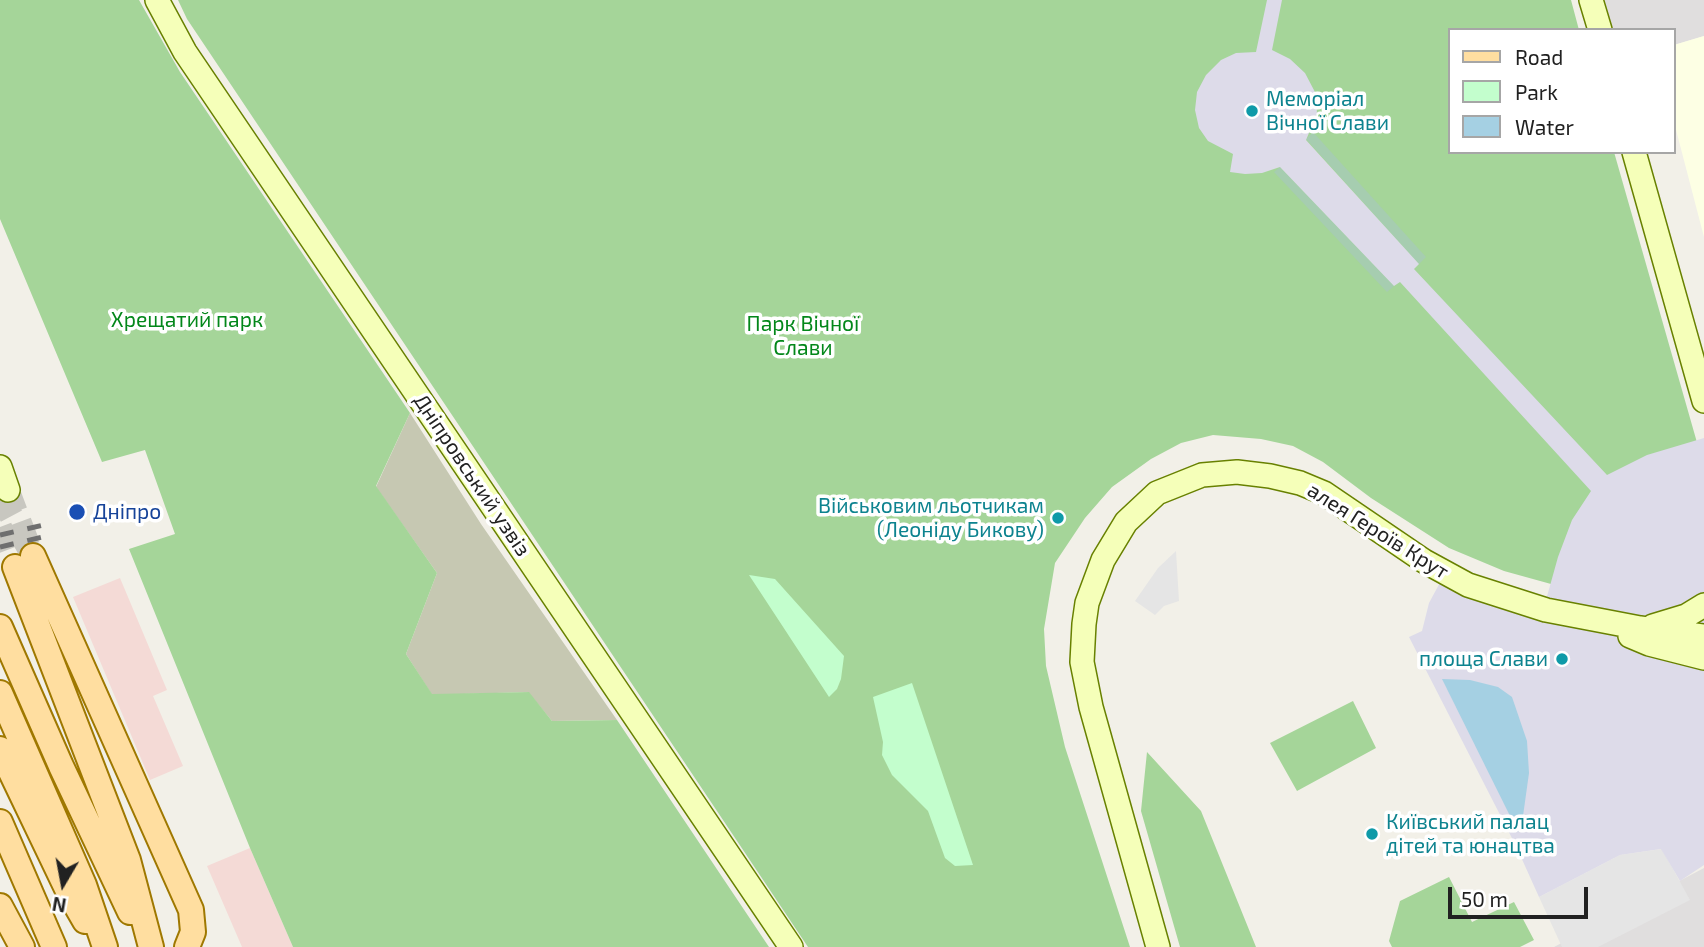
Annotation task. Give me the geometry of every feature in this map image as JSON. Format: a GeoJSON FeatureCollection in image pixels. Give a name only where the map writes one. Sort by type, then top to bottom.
{"type":"FeatureCollection","features":[{"type":"Feature","properties":{"kind":"main road","name":"Дніпровський узвіз"},"geometry":{"type":"LineString","coordinates":[[158,0],[185,52],[791,947]]}},
{"type":"Feature","properties":{"kind":"main road"},"geometry":{"type":"LineString","coordinates":[[1591,0],[1599,28]]}},
{"type":"Feature","properties":{"kind":"main road"},"geometry":{"type":"LineString","coordinates":[[1635,154],[1704,401]]}},
{"type":"Feature","properties":{"kind":"main road"},"geometry":{"type":"LineString","coordinates":[[0,467],[8,490]]}},
{"type":"Feature","properties":{"kind":"main road","name":"алея Героїв Крут"},"geometry":{"type":"LineString","coordinates":[[1158,947],[1091,707],[1083,662],[1087,603],[1103,560],[1126,522],[1157,493],[1202,475],[1237,472],[1300,483],[1324,493],[1424,561],[1468,585],[1533,607],[1640,628],[1704,636]]}},
{"type":"Feature","properties":{"kind":"main road"},"geometry":{"type":"LineString","coordinates":[[149,947],[128,860],[24,562],[136,789],[191,910],[192,932],[187,947]]}},
{"type":"Feature","properties":{"kind":"main road"},"geometry":{"type":"LineString","coordinates":[[1640,628],[1666,624],[1704,606]]}},
{"type":"Feature","properties":{"kind":"main road"},"geometry":{"type":"LineString","coordinates":[[1591,619],[1649,644],[1704,658]]}},
{"type":"Feature","properties":{"kind":"main road"},"geometry":{"type":"LineString","coordinates":[[0,627],[61,766],[149,947]]}},
{"type":"Feature","properties":{"kind":"main road"},"geometry":{"type":"LineString","coordinates":[[0,693],[84,886],[102,947]]}},
{"type":"Feature","properties":{"kind":"main road"},"geometry":{"type":"LineString","coordinates":[[0,749],[70,895],[102,947]]}},
{"type":"Feature","properties":{"kind":"main road"},"geometry":{"type":"LineString","coordinates":[[0,822],[54,947]]}},
{"type":"Feature","properties":{"kind":"main road"},"geometry":{"type":"LineString","coordinates":[[0,906],[22,947]]}},
{"type":"Feature","properties":{"kind":"shaded area","name":"площа Слави"},"geometry":{"type":"Polygon","coordinates":[[[1267,0],[1282,0],[1272,50],[1290,59],[1305,73],[1316,94],[1317,114],[1306,140],[1419,264],[1414,269],[1607,475],[1647,455],[1704,438],[1704,865],[1680,881],[1661,849],[1620,855],[1539,897],[1516,846],[1409,637],[1422,631],[1429,603],[1450,564],[1497,585],[1546,600],[1572,520],[1591,491],[1400,282],[1394,286],[1280,167],[1262,173],[1230,172],[1233,154],[1208,141],[1199,128],[1195,110],[1197,92],[1206,75],[1221,60],[1236,53],[1256,52],[1267,0]]]}},
{"type":"Feature","properties":{"kind":"shaded area"},"geometry":{"type":"Polygon","coordinates":[[[1602,0],[1704,0],[1704,36],[1676,44],[1676,28],[1610,28],[1602,0]]]}},
{"type":"Feature","properties":{"kind":"shaded area"},"geometry":{"type":"Polygon","coordinates":[[[1704,36],[1704,237],[1676,130],[1676,44],[1704,36]]]}},
{"type":"Feature","properties":{"kind":"shaded area"},"geometry":{"type":"Polygon","coordinates":[[[1313,132],[1426,257],[1419,264],[1306,139],[1313,132]]]}},
{"type":"Feature","properties":{"kind":"shaded area"},"geometry":{"type":"Polygon","coordinates":[[[1280,167],[1394,286],[1387,292],[1274,172],[1280,167]]]}},
{"type":"Feature","properties":{"kind":"shaded area"},"geometry":{"type":"Polygon","coordinates":[[[410,413],[481,524],[617,720],[552,721],[528,692],[432,695],[406,654],[437,573],[376,487],[410,413]]]}},
{"type":"Feature","properties":{"kind":"shaded area"},"geometry":{"type":"Polygon","coordinates":[[[1176,551],[1179,601],[1164,606],[1155,615],[1135,601],[1158,568],[1176,551]]]}},
{"type":"Feature","properties":{"kind":"shaded area"},"geometry":{"type":"Polygon","coordinates":[[[120,578],[167,690],[153,696],[183,766],[150,780],[73,597],[120,578]]]}},
{"type":"Feature","properties":{"kind":"shaded area"},"geometry":{"type":"Polygon","coordinates":[[[250,848],[293,947],[242,947],[207,866],[250,848]]]}},
{"type":"Feature","properties":{"kind":"shaded area"},"geometry":{"type":"Polygon","coordinates":[[[1662,849],[1690,900],[1598,947],[1562,947],[1539,897],[1620,855],[1662,849]]]}},
{"type":"Feature","properties":{"kind":"shaded area"},"geometry":{"type":"Polygon","coordinates":[[[1704,868],[1704,947],[1554,947],[1704,868]]]}},
{"type":"Feature","properties":{"kind":"green space","name":"Хрещатий парк"},"geometry":{"type":"Polygon","coordinates":[[[0,0],[139,0],[180,72],[410,413],[376,486],[437,573],[406,654],[432,694],[529,692],[552,721],[617,720],[769,947],[293,947],[129,549],[175,534],[145,450],[102,462],[0,219],[0,0]]]}},
{"type":"Feature","properties":{"kind":"green space","name":"Парк Вічної Слави"},"geometry":{"type":"Polygon","coordinates":[[[178,0],[1571,0],[1578,28],[1448,28],[1448,154],[1615,154],[1704,467],[1551,584],[1504,571],[1449,548],[1371,498],[1323,462],[1293,446],[1261,439],[1213,435],[1181,443],[1151,459],[1112,487],[1085,518],[1055,563],[1044,629],[1046,666],[1065,747],[1130,947],[808,947],[187,19],[178,0]]]}},
{"type":"Feature","properties":{"kind":"green space"},"geometry":{"type":"Polygon","coordinates":[[[749,575],[775,579],[844,656],[841,679],[837,689],[829,697],[749,575]]]}},
{"type":"Feature","properties":{"kind":"green space"},"geometry":{"type":"Polygon","coordinates":[[[912,683],[973,865],[955,866],[945,858],[928,811],[892,775],[882,755],[883,742],[873,697],[912,683]]]}},
{"type":"Feature","properties":{"kind":"green space"},"geometry":{"type":"Polygon","coordinates":[[[1353,701],[1376,748],[1297,791],[1270,743],[1353,701]]]}},
{"type":"Feature","properties":{"kind":"green space"},"geometry":{"type":"Polygon","coordinates":[[[1147,752],[1201,811],[1256,947],[1180,947],[1141,811],[1147,752]]]}},
{"type":"Feature","properties":{"kind":"green space"},"geometry":{"type":"Polygon","coordinates":[[[1449,877],[1472,922],[1514,902],[1534,940],[1520,947],[1392,947],[1389,941],[1400,901],[1449,877]]]}},
{"type":"Feature","properties":{"kind":"water"},"geometry":{"type":"Polygon","coordinates":[[[1442,679],[1470,680],[1498,687],[1512,697],[1527,741],[1529,773],[1518,832],[1442,679]]]}},
{"type":"Feature","properties":{"kind":"tunnel"},"geometry":{"type":"LineString","coordinates":[[8,490],[33,556]]}},
{"type":"Feature","properties":{"kind":"tunnel"},"geometry":{"type":"LineString","coordinates":[[0,495],[33,556]]}},
{"type":"Feature","properties":{"kind":"tunnel"},"geometry":{"type":"LineString","coordinates":[[0,527],[15,567]]}},
{"type":"Feature","properties":{"kind":"railway"},"geometry":{"type":"LineString","coordinates":[[0,535],[48,524]]}},
{"type":"Feature","properties":{"kind":"railway"},"geometry":{"type":"LineString","coordinates":[[0,547],[51,535]]}},
{"type":"Feature","properties":{"kind":"place","name":"Меморіал Вічної Слави"},"geometry":{"type":"Point","coordinates":[1252,111]}},
{"type":"Feature","properties":{"kind":"place","name":"Дніпро"},"geometry":{"type":"Point","coordinates":[77,512]}},
{"type":"Feature","properties":{"kind":"place","name":"Військовим льотчикам (Леоніду Бикову)"},"geometry":{"type":"Point","coordinates":[1058,518]}},
{"type":"Feature","properties":{"kind":"place","name":"площа Слави"},"geometry":{"type":"Point","coordinates":[1562,659]}},
{"type":"Feature","properties":{"kind":"place","name":"Київський палац дітей та юнацтва"},"geometry":{"type":"Point","coordinates":[1372,834]}}]}
